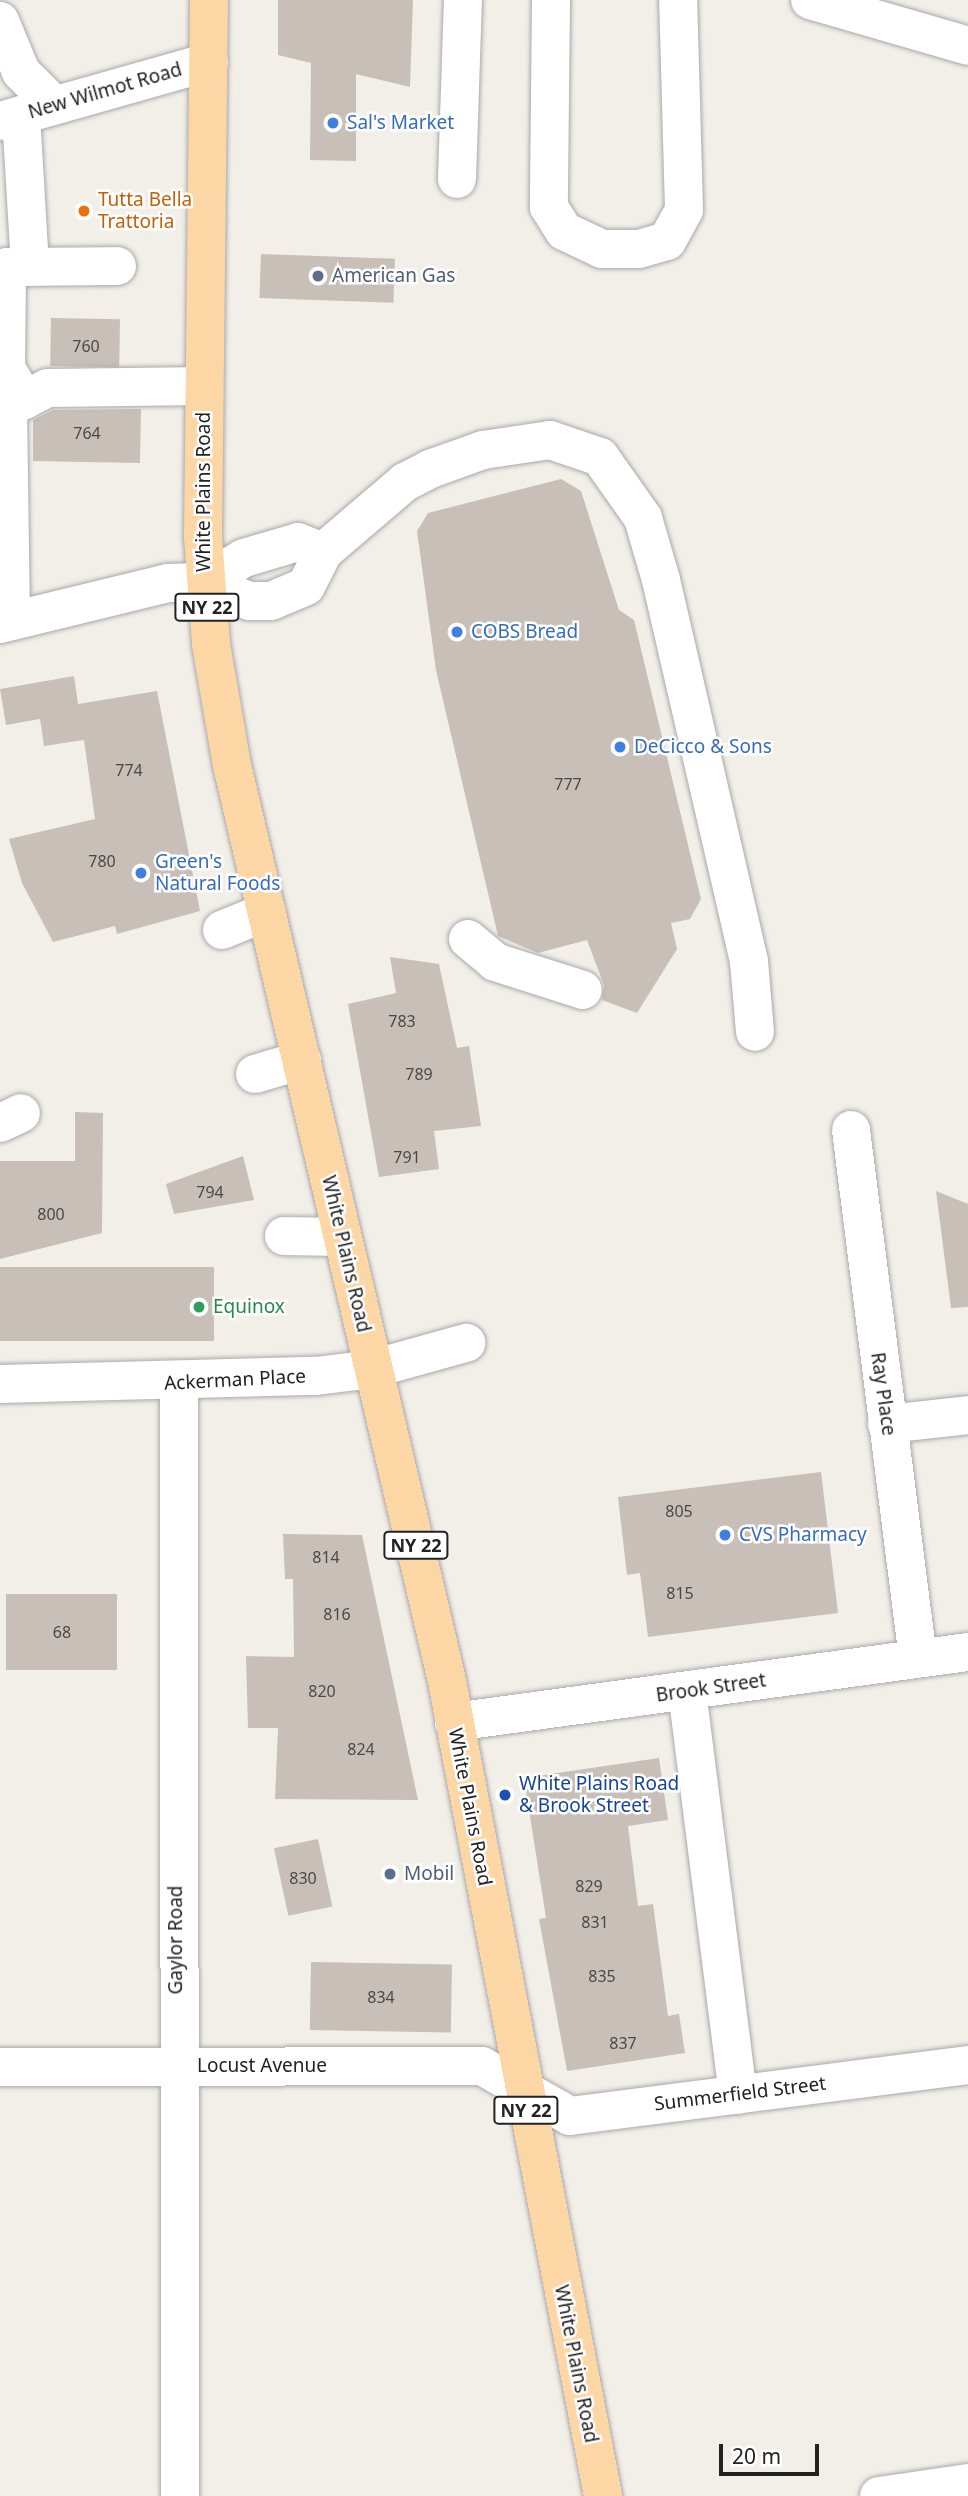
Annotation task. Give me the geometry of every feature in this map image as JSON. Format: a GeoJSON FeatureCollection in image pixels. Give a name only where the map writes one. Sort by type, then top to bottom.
{"type":"FeatureCollection","features":[{"type":"Feature","properties":{"kind":"main road","name":"White Plains Road"},"geometry":{"type":"LineString","coordinates":[[209,0],[204,582],[232,765],[303,1060],[341,1237],[454,1722],[521,2082],[603,2496]]}},
{"type":"Feature","properties":{"kind":"street"},"geometry":{"type":"LineString","coordinates":[[457,180],[463,0]]}},
{"type":"Feature","properties":{"kind":"street"},"geometry":{"type":"LineString","coordinates":[[551,0],[549,207],[564,231],[602,249],[639,249],[667,241],[684,210],[678,0]]}},
{"type":"Feature","properties":{"kind":"street"},"geometry":{"type":"LineString","coordinates":[[810,0],[968,46]]}},
{"type":"Feature","properties":{"kind":"street"},"geometry":{"type":"LineString","coordinates":[[0,21],[21,72],[30,267]]}},
{"type":"Feature","properties":{"kind":"street","name":"New Wilmot Road"},"geometry":{"type":"LineString","coordinates":[[25,114],[209,62]]}},
{"type":"Feature","properties":{"kind":"street"},"geometry":{"type":"LineString","coordinates":[[25,400],[6,368],[8,267],[117,266]]}},
{"type":"Feature","properties":{"kind":"street"},"geometry":{"type":"LineString","coordinates":[[204,386],[48,388],[8,408],[5,623],[168,583],[204,582],[249,601],[271,601],[306,586],[323,552],[357,528],[405,482],[483,450],[570,442],[600,457],[625,486],[643,518],[661,580],[749,962],[755,1032]]}},
{"type":"Feature","properties":{"kind":"street"},"geometry":{"type":"LineString","coordinates":[[222,930],[266,912]]}},
{"type":"Feature","properties":{"kind":"street"},"geometry":{"type":"LineString","coordinates":[[468,939],[495,962],[583,990]]}},
{"type":"Feature","properties":{"kind":"street"},"geometry":{"type":"LineString","coordinates":[[255,1074],[303,1060]]}},
{"type":"Feature","properties":{"kind":"street","name":"Ray Place"},"geometry":{"type":"LineString","coordinates":[[851,1130],[918,1658]]}},
{"type":"Feature","properties":{"kind":"street"},"geometry":{"type":"LineString","coordinates":[[284,1236],[341,1237]]}},
{"type":"Feature","properties":{"kind":"street","name":"Ackerman Place"},"geometry":{"type":"LineString","coordinates":[[0,1384],[179,1384],[372,1369],[466,1343]]}},
{"type":"Feature","properties":{"kind":"street","name":"Gaylor Road"},"geometry":{"type":"LineString","coordinates":[[179,1384],[176,2066],[180,2496]]}},
{"type":"Feature","properties":{"kind":"street"},"geometry":{"type":"LineString","coordinates":[[887,1424],[968,1415]]}},
{"type":"Feature","properties":{"kind":"street","name":"Brook Street"},"geometry":{"type":"LineString","coordinates":[[454,1722],[968,1652]]}},
{"type":"Feature","properties":{"kind":"street"},"geometry":{"type":"LineString","coordinates":[[687,1691],[738,2095]]}},
{"type":"Feature","properties":{"kind":"street","name":"Summerfield Street"},"geometry":{"type":"LineString","coordinates":[[521,2082],[569,2116],[968,2065]]}},
{"type":"Feature","properties":{"kind":"street","name":"Locust Avenue"},"geometry":{"type":"LineString","coordinates":[[0,2067],[482,2066],[521,2082]]}},
{"type":"Feature","properties":{"kind":"street"},"geometry":{"type":"LineString","coordinates":[[879,2496],[968,2483]]}},
{"type":"Feature","properties":{"kind":"building"},"geometry":{"type":"Polygon","coordinates":[[[278,0],[413,0],[410,87],[356,74],[356,161],[310,160],[311,63],[278,55],[278,0]]]}},
{"type":"Feature","properties":{"kind":"building"},"geometry":{"type":"Polygon","coordinates":[[[261,254],[395,259],[393,303],[259,298],[261,254]]]}},
{"type":"Feature","properties":{"kind":"building"},"geometry":{"type":"Polygon","coordinates":[[[51,318],[120,319],[119,367],[50,366],[51,318]]]}},
{"type":"Feature","properties":{"kind":"building"},"geometry":{"type":"Polygon","coordinates":[[[141,409],[140,463],[33,461],[33,420],[53,410],[141,409]]]}},
{"type":"Feature","properties":{"kind":"building"},"geometry":{"type":"Polygon","coordinates":[[[561,479],[581,491],[619,610],[634,620],[701,899],[690,919],[671,923],[677,949],[637,1013],[602,1000],[604,985],[587,940],[538,953],[498,936],[436,670],[417,531],[428,513],[561,479]]]}},
{"type":"Feature","properties":{"kind":"building"},"geometry":{"type":"Polygon","coordinates":[[[74,676],[78,704],[157,691],[200,911],[117,934],[115,926],[53,942],[22,883],[9,839],[95,819],[84,740],[44,746],[40,719],[6,725],[0,689],[74,676]]]}},
{"type":"Feature","properties":{"kind":"building"},"geometry":{"type":"Polygon","coordinates":[[[390,957],[439,964],[457,1048],[469,1046],[481,1126],[434,1131],[439,1169],[379,1177],[348,1004],[396,993],[390,957]]]}},
{"type":"Feature","properties":{"kind":"building"},"geometry":{"type":"Polygon","coordinates":[[[75,1112],[103,1113],[102,1233],[0,1259],[0,1161],[75,1161],[75,1112]]]}},
{"type":"Feature","properties":{"kind":"building"},"geometry":{"type":"Polygon","coordinates":[[[243,1156],[254,1200],[174,1214],[166,1184],[243,1156]]]}},
{"type":"Feature","properties":{"kind":"building"},"geometry":{"type":"Polygon","coordinates":[[[936,1191],[968,1204],[968,1307],[951,1308],[936,1191]]]}},
{"type":"Feature","properties":{"kind":"building"},"geometry":{"type":"Polygon","coordinates":[[[0,1267],[214,1267],[214,1341],[0,1341],[0,1267]]]}},
{"type":"Feature","properties":{"kind":"building","name":"CVS Pharmacy"},"geometry":{"type":"Polygon","coordinates":[[[821,1472],[838,1613],[648,1637],[640,1573],[627,1575],[618,1497],[821,1472]]]}},
{"type":"Feature","properties":{"kind":"building"},"geometry":{"type":"Polygon","coordinates":[[[283,1534],[362,1535],[418,1800],[275,1799],[278,1728],[248,1728],[246,1656],[294,1657],[293,1579],[285,1579],[283,1534]]]}},
{"type":"Feature","properties":{"kind":"building"},"geometry":{"type":"Polygon","coordinates":[[[6,1594],[117,1594],[117,1670],[6,1670],[6,1594]]]}},
{"type":"Feature","properties":{"kind":"building"},"geometry":{"type":"Polygon","coordinates":[[[659,1758],[668,1820],[628,1826],[638,1906],[653,1904],[668,2016],[679,2014],[685,2053],[567,2071],[539,1919],[546,1918],[524,1778],[659,1758]]]}},
{"type":"Feature","properties":{"kind":"building"},"geometry":{"type":"Polygon","coordinates":[[[318,1839],[332,1906],[288,1916],[274,1848],[318,1839]]]}},
{"type":"Feature","properties":{"kind":"building"},"geometry":{"type":"Polygon","coordinates":[[[311,1962],[452,1964],[451,2032],[310,2030],[311,1962]]]}},
{"type":"Feature","properties":{"kind":"place","name":"Sal's Market"},"geometry":{"type":"Point","coordinates":[333,123]}},
{"type":"Feature","properties":{"kind":"place","name":"Tutta Bella Trattoria"},"geometry":{"type":"Point","coordinates":[84,211]}},
{"type":"Feature","properties":{"kind":"place","name":"American Gas"},"geometry":{"type":"Point","coordinates":[318,276]}},
{"type":"Feature","properties":{"kind":"place","name":"COBS Bread"},"geometry":{"type":"Point","coordinates":[457,632]}},
{"type":"Feature","properties":{"kind":"place","name":"DeCicco & Sons"},"geometry":{"type":"Point","coordinates":[620,747]}},
{"type":"Feature","properties":{"kind":"place","name":"Green's Natural Foods"},"geometry":{"type":"Point","coordinates":[141,873]}},
{"type":"Feature","properties":{"kind":"place","name":"Equinox"},"geometry":{"type":"Point","coordinates":[199,1307]}},
{"type":"Feature","properties":{"kind":"place","name":"CVS Pharmacy"},"geometry":{"type":"Point","coordinates":[725,1535]}},
{"type":"Feature","properties":{"kind":"place","name":"White Plains Road & Brook Street"},"geometry":{"type":"Point","coordinates":[505,1795]}},
{"type":"Feature","properties":{"kind":"place","name":"Mobil"},"geometry":{"type":"Point","coordinates":[390,1874]}}]}
